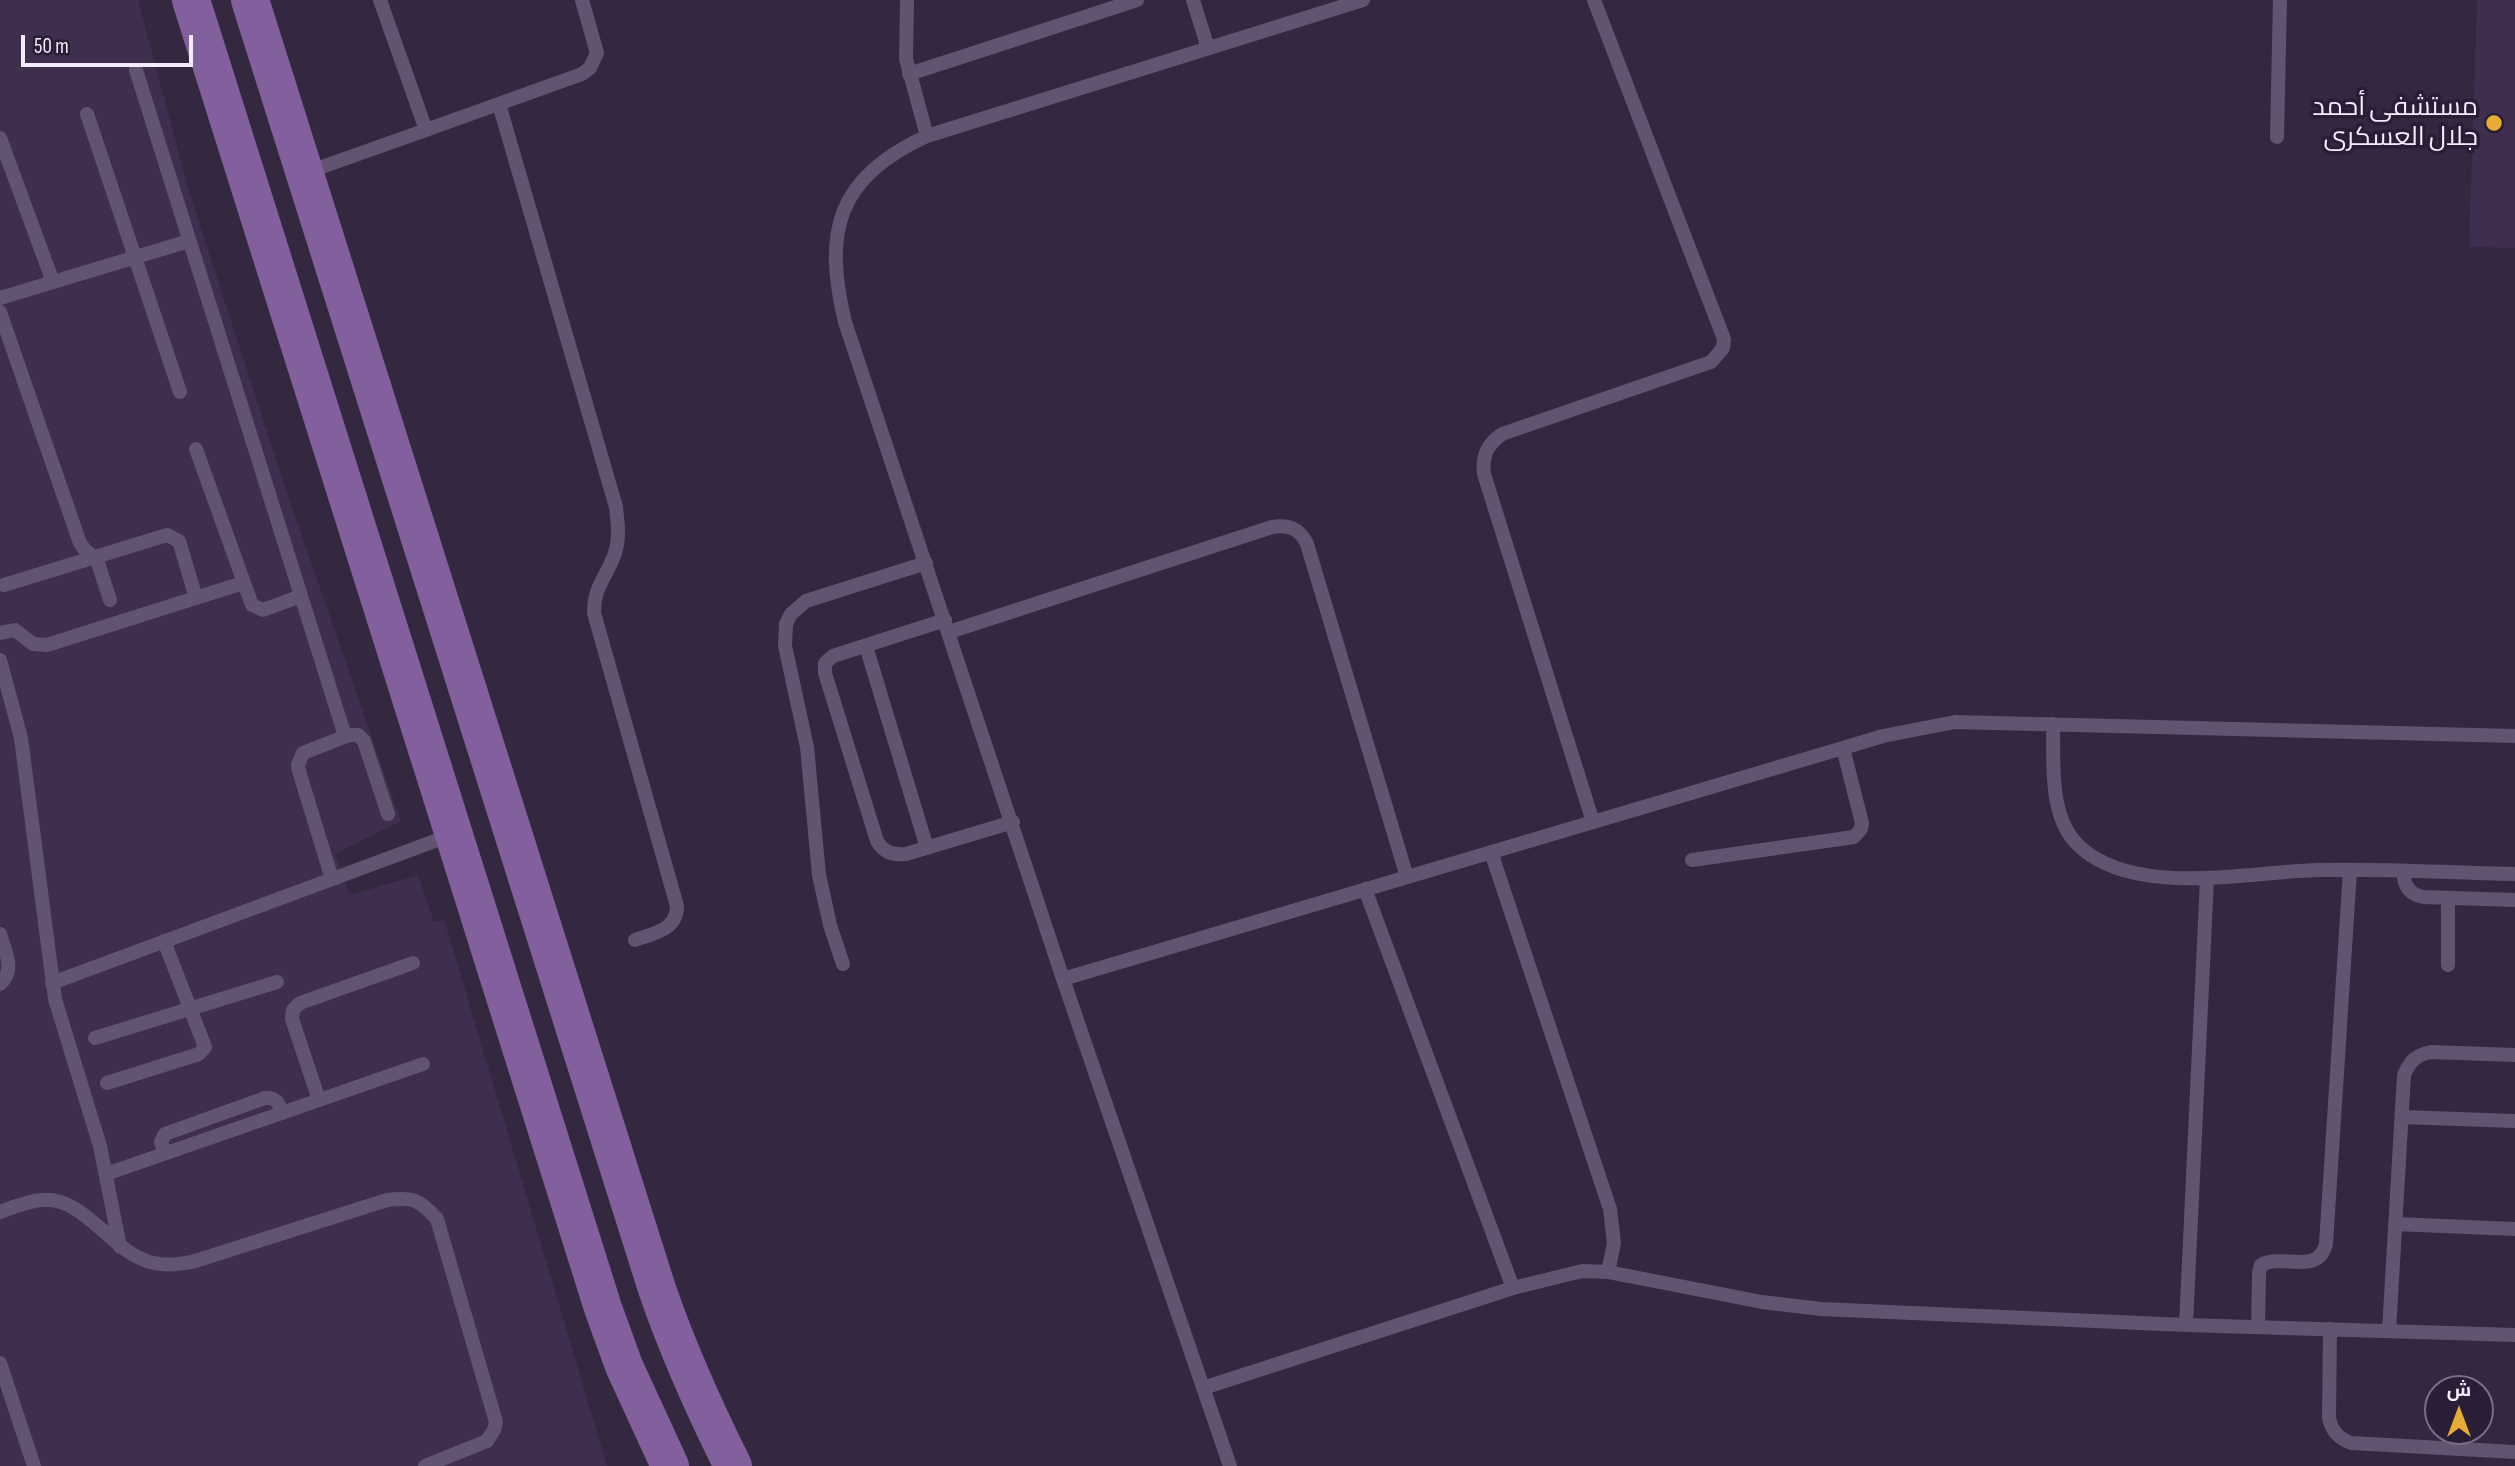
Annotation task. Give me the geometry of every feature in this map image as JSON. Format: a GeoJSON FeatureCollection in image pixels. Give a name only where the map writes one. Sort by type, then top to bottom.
{"type":"FeatureCollection","features":[{"type":"Feature","properties":{"kind":"main road"},"geometry":{"type":"LineString","coordinates":[[191,0],[603,1308],[634,1389],[670,1466]]}},
{"type":"Feature","properties":{"kind":"main road"},"geometry":{"type":"LineString","coordinates":[[250,0],[657,1289],[699,1398],[733,1466]]}},
{"type":"Feature","properties":{"kind":"lane"},"geometry":{"type":"LineString","coordinates":[[380,0],[426,130]]}},
{"type":"Feature","properties":{"kind":"lane"},"geometry":{"type":"LineString","coordinates":[[303,174],[499,104],[590,68],[597,53],[582,0]]}},
{"type":"Feature","properties":{"kind":"lane"},"geometry":{"type":"LineString","coordinates":[[907,0],[905,46],[909,74],[927,136]]}},
{"type":"Feature","properties":{"kind":"lane"},"geometry":{"type":"LineString","coordinates":[[909,74],[1137,0]]}},
{"type":"Feature","properties":{"kind":"lane"},"geometry":{"type":"LineString","coordinates":[[1193,0],[1208,48]]}},
{"type":"Feature","properties":{"kind":"lane"},"geometry":{"type":"LineString","coordinates":[[1230,1466],[1063,979],[845,322],[837,288],[835,255],[840,220],[855,188],[886,158],[927,136],[1363,0]]}},
{"type":"Feature","properties":{"kind":"lane"},"geometry":{"type":"LineString","coordinates":[[1593,822],[1484,474],[1486,450],[1503,434],[1711,362],[1723,348],[1724,339],[1594,0]]}},
{"type":"Feature","properties":{"kind":"lane"},"geometry":{"type":"LineString","coordinates":[[2277,137],[2280,0]]}},
{"type":"Feature","properties":{"kind":"lane"},"geometry":{"type":"LineString","coordinates":[[136,70],[345,736]]}},
{"type":"Feature","properties":{"kind":"lane"},"geometry":{"type":"LineString","coordinates":[[499,104],[616,507],[618,541],[614,556],[598,584],[594,613],[677,906],[675,920],[671,926],[635,940]]}},
{"type":"Feature","properties":{"kind":"lane"},"geometry":{"type":"LineString","coordinates":[[87,114],[180,392]]}},
{"type":"Feature","properties":{"kind":"lane"},"geometry":{"type":"LineString","coordinates":[[0,138],[53,282]]}},
{"type":"Feature","properties":{"kind":"lane"},"geometry":{"type":"LineString","coordinates":[[0,298],[190,241]]}},
{"type":"Feature","properties":{"kind":"lane"},"geometry":{"type":"LineString","coordinates":[[0,312],[80,543],[100,566],[110,600]]}},
{"type":"Feature","properties":{"kind":"lane"},"geometry":{"type":"LineString","coordinates":[[196,449],[249,600],[257,609],[263,610],[301,596]]}},
{"type":"Feature","properties":{"kind":"lane"},"geometry":{"type":"LineString","coordinates":[[1013,822],[906,854],[890,854],[877,841],[825,673],[828,659],[866,646],[947,626],[1280,525],[1296,529],[1307,544],[1407,877]]}},
{"type":"Feature","properties":{"kind":"lane"},"geometry":{"type":"LineString","coordinates":[[4,585],[161,536],[173,536],[179,541],[196,598]]}},
{"type":"Feature","properties":{"kind":"lane"},"geometry":{"type":"LineString","coordinates":[[843,964],[830,925],[819,875],[807,747],[784,634],[791,614],[806,601],[926,563]]}},
{"type":"Feature","properties":{"kind":"lane"},"geometry":{"type":"LineString","coordinates":[[0,633],[15,630],[33,644],[47,645],[243,583]]}},
{"type":"Feature","properties":{"kind":"lane"},"geometry":{"type":"LineString","coordinates":[[866,646],[927,848]]}},
{"type":"Feature","properties":{"kind":"lane"},"geometry":{"type":"LineString","coordinates":[[0,660],[16,715],[26,765],[52,983],[62,1026],[97,1135],[120,1247]]}},
{"type":"Feature","properties":{"kind":"lane"},"geometry":{"type":"LineString","coordinates":[[1063,979],[1884,736],[1955,722],[2515,736]]}},
{"type":"Feature","properties":{"kind":"lane"},"geometry":{"type":"LineString","coordinates":[[2053,724],[2055,781],[2066,829],[2079,846],[2097,859],[2119,868],[2173,878],[2350,870],[2515,874]]}},
{"type":"Feature","properties":{"kind":"lane"},"geometry":{"type":"LineString","coordinates":[[332,879],[298,765],[299,758],[308,750],[345,736],[358,735],[364,741],[388,814]]}},
{"type":"Feature","properties":{"kind":"lane"},"geometry":{"type":"LineString","coordinates":[[1692,860],[1854,837],[1861,829],[1862,823],[1843,748]]}},
{"type":"Feature","properties":{"kind":"lane"},"geometry":{"type":"LineString","coordinates":[[52,983],[454,834]]}},
{"type":"Feature","properties":{"kind":"lane"},"geometry":{"type":"LineString","coordinates":[[1491,852],[1610,1209],[1614,1243],[1608,1272]]}},
{"type":"Feature","properties":{"kind":"lane"},"geometry":{"type":"LineString","coordinates":[[2258,1327],[2261,1265],[2270,1262],[2314,1261],[2323,1255],[2326,1244],[2350,870]]}},
{"type":"Feature","properties":{"kind":"lane"},"geometry":{"type":"LineString","coordinates":[[2403,871],[2405,885],[2416,895],[2515,900]]}},
{"type":"Feature","properties":{"kind":"lane"},"geometry":{"type":"LineString","coordinates":[[2186,1325],[2207,878]]}},
{"type":"Feature","properties":{"kind":"lane"},"geometry":{"type":"LineString","coordinates":[[1365,889],[1513,1288]]}},
{"type":"Feature","properties":{"kind":"lane"},"geometry":{"type":"LineString","coordinates":[[2448,898],[2448,965]]}},
{"type":"Feature","properties":{"kind":"lane"},"geometry":{"type":"LineString","coordinates":[[0,934],[10,969],[8,976],[0,984]]}},
{"type":"Feature","properties":{"kind":"lane"},"geometry":{"type":"LineString","coordinates":[[107,1083],[203,1051],[204,1043],[164,942]]}},
{"type":"Feature","properties":{"kind":"lane"},"geometry":{"type":"LineString","coordinates":[[319,1100],[292,1019],[293,1010],[300,1003],[414,963]]}},
{"type":"Feature","properties":{"kind":"lane"},"geometry":{"type":"LineString","coordinates":[[95,1038],[277,982]]}},
{"type":"Feature","properties":{"kind":"lane"},"geometry":{"type":"LineString","coordinates":[[2389,1331],[2404,1075],[2412,1060],[2431,1052],[2515,1055]]}},
{"type":"Feature","properties":{"kind":"lane"},"geometry":{"type":"LineString","coordinates":[[106,1174],[165,1153],[161,1142],[165,1134],[241,1107],[270,1098],[277,1101],[282,1113],[423,1064]]}},
{"type":"Feature","properties":{"kind":"lane"},"geometry":{"type":"LineString","coordinates":[[2402,1117],[2515,1121]]}},
{"type":"Feature","properties":{"kind":"lane"},"geometry":{"type":"LineString","coordinates":[[0,1212],[42,1199],[65,1203],[77,1209],[133,1255],[152,1263],[169,1265],[192,1262],[387,1200],[408,1197],[424,1204],[437,1219],[496,1422],[487,1441],[425,1466]]}},
{"type":"Feature","properties":{"kind":"lane"},"geometry":{"type":"LineString","coordinates":[[2395,1224],[2515,1229]]}},
{"type":"Feature","properties":{"kind":"lane"},"geometry":{"type":"LineString","coordinates":[[1203,1388],[1513,1288],[1568,1273],[1608,1272],[1762,1302],[1811,1308],[2186,1325],[2515,1335]]}},
{"type":"Feature","properties":{"kind":"lane"},"geometry":{"type":"LineString","coordinates":[[2330,1329],[2329,1418],[2331,1426],[2342,1439],[2351,1443],[2515,1452]]}},
{"type":"Feature","properties":{"kind":"lane"},"geometry":{"type":"LineString","coordinates":[[0,1363],[34,1466]]}},
{"type":"Feature","properties":{"kind":"shaded area"},"geometry":{"type":"Polygon","coordinates":[[[0,0],[138,0],[188,188],[285,487],[401,821],[335,854],[350,895],[418,875],[434,922],[444,919],[607,1466],[0,1466],[0,0]]]}},
{"type":"Feature","properties":{"kind":"shaded area","name":"مستشفى أحمد جلال العسكرى"},"geometry":{"type":"Polygon","coordinates":[[[2477,0],[2515,0],[2515,248],[2469,247],[2477,0]]]}},
{"type":"Feature","properties":{"kind":"place","name":"مستشفى أحمد جلال العسكرى"},"geometry":{"type":"Point","coordinates":[2494,123]}}]}
